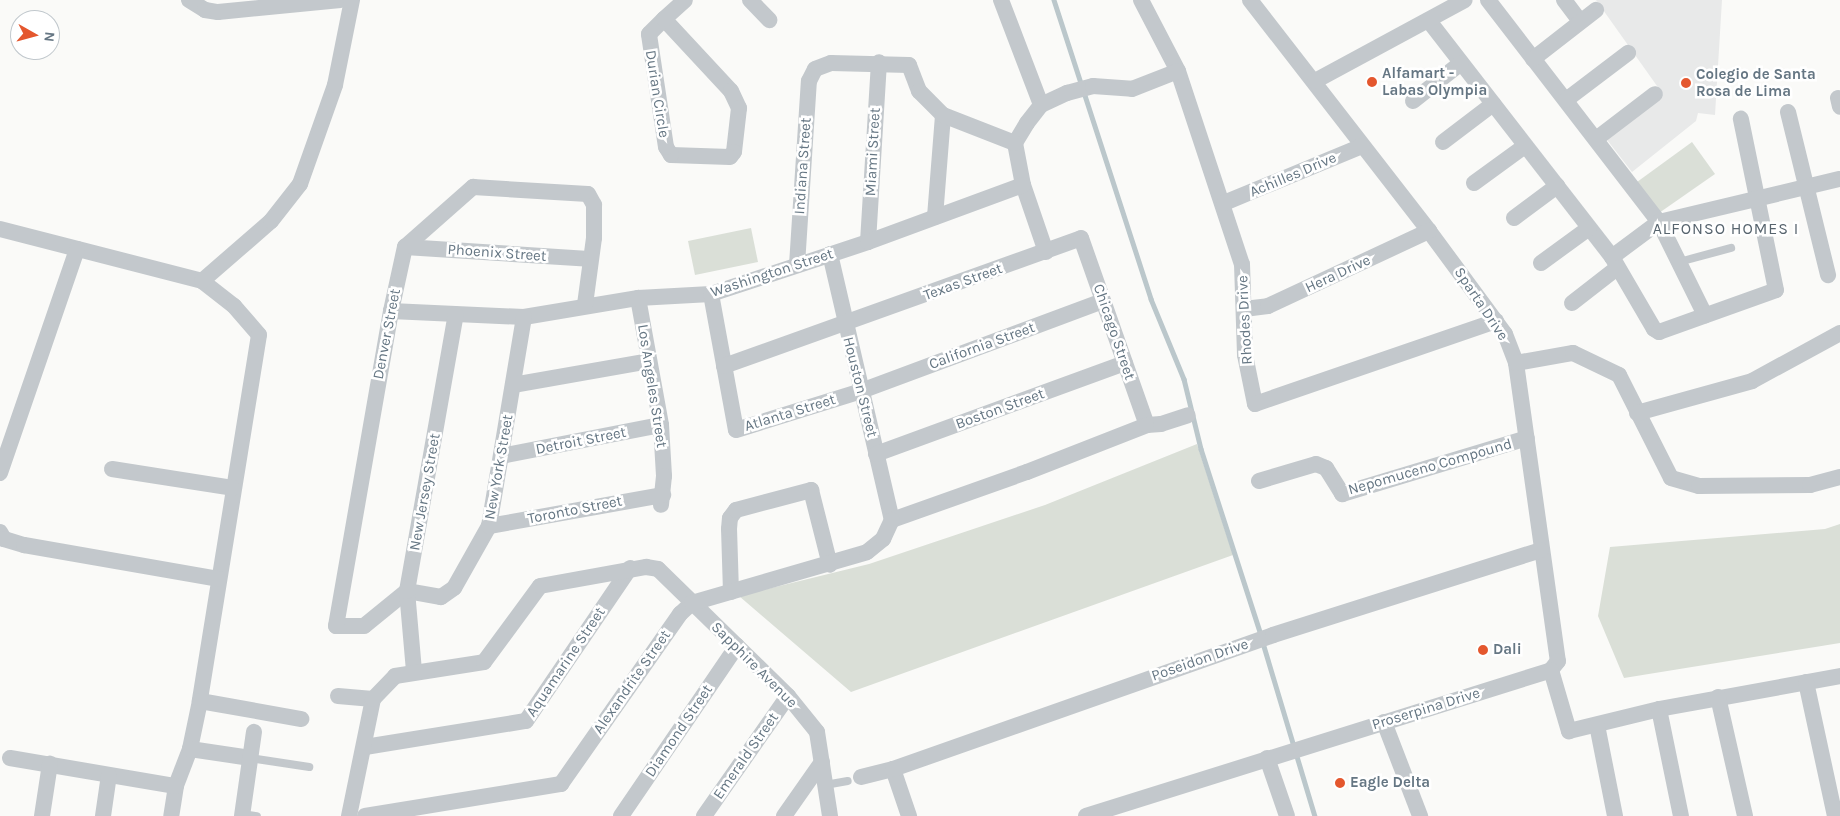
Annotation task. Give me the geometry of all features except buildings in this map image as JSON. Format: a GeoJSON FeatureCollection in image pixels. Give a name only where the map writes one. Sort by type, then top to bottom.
{"type":"FeatureCollection","features":[{"type":"Feature","properties":{"kind":"street"},"geometry":{"type":"LineString","coordinates":[[189,0],[205,10],[218,12],[340,0]]}},
{"type":"Feature","properties":{"kind":"street"},"geometry":{"type":"LineString","coordinates":[[202,281],[271,220],[300,184],[335,85],[352,0]]}},
{"type":"Feature","properties":{"kind":"street","name":"Durian Circle"},"geometry":{"type":"LineString","coordinates":[[664,19],[722,81],[739,108],[734,152],[730,157],[671,155],[666,147],[649,46],[649,34],[664,19],[685,0]]}},
{"type":"Feature","properties":{"kind":"street"},"geometry":{"type":"LineString","coordinates":[[750,0],[769,20]]}},
{"type":"Feature","properties":{"kind":"street"},"geometry":{"type":"LineString","coordinates":[[1001,0],[1041,105]]}},
{"type":"Feature","properties":{"kind":"street","name":"Rhodes Drive"},"geometry":{"type":"LineString","coordinates":[[1141,0],[1178,70],[1224,203],[1242,264],[1245,354],[1256,404],[1496,322]]}},
{"type":"Feature","properties":{"kind":"street","name":"Sparta Drive"},"geometry":{"type":"LineString","coordinates":[[1250,0],[1315,81],[1505,334],[1516,363],[1558,661],[1551,670]]}},
{"type":"Feature","properties":{"kind":"street"},"geometry":{"type":"LineString","coordinates":[[1315,81],[1465,0]]}},
{"type":"Feature","properties":{"kind":"street"},"geometry":{"type":"LineString","coordinates":[[1488,0],[1659,222],[1705,315]]}},
{"type":"Feature","properties":{"kind":"street"},"geometry":{"type":"LineString","coordinates":[[1564,0],[1580,22]]}},
{"type":"Feature","properties":{"kind":"street"},"geometry":{"type":"LineString","coordinates":[[1533,59],[1596,10]]}},
{"type":"Feature","properties":{"kind":"street"},"geometry":{"type":"LineString","coordinates":[[1429,21],[1590,228],[1615,262],[1654,330],[1659,332],[1776,290],[1741,119]]}},
{"type":"Feature","properties":{"kind":"street"},"geometry":{"type":"LineString","coordinates":[[1566,100],[1628,53]]}},
{"type":"Feature","properties":{"kind":"street"},"geometry":{"type":"LineString","coordinates":[[879,62],[909,65],[919,91],[943,115],[1015,143]]}},
{"type":"Feature","properties":{"kind":"street","name":"Indiana Street"},"geometry":{"type":"LineString","coordinates":[[797,265],[808,81],[815,68],[831,63],[879,62]]}},
{"type":"Feature","properties":{"kind":"street","name":"Miami Street"},"geometry":{"type":"LineString","coordinates":[[868,242],[879,62]]}},
{"type":"Feature","properties":{"kind":"street"},"geometry":{"type":"LineString","coordinates":[[1413,101],[1462,63]]}},
{"type":"Feature","properties":{"kind":"street"},"geometry":{"type":"LineString","coordinates":[[1046,252],[1023,185],[1015,143],[1027,122],[1041,105],[1067,93],[1093,86],[1132,89],[1178,70]]}},
{"type":"Feature","properties":{"kind":"street"},"geometry":{"type":"LineString","coordinates":[[1596,139],[1656,94]]}},
{"type":"Feature","properties":{"kind":"street"},"geometry":{"type":"LineString","coordinates":[[1444,142],[1493,104]]}},
{"type":"Feature","properties":{"kind":"street"},"geometry":{"type":"LineString","coordinates":[[1788,112],[1828,275]]}},
{"type":"Feature","properties":{"kind":"street"},"geometry":{"type":"LineString","coordinates":[[935,217],[943,115]]}},
{"type":"Feature","properties":{"kind":"street","name":"Achilles Drive"},"geometry":{"type":"LineString","coordinates":[[1224,203],[1362,146]]}},
{"type":"Feature","properties":{"kind":"street"},"geometry":{"type":"LineString","coordinates":[[1474,183],[1525,146]]}},
{"type":"Feature","properties":{"kind":"street"},"geometry":{"type":"LineString","coordinates":[[1572,303],[1659,222],[1840,179]]}},
{"type":"Feature","properties":{"kind":"street","name":"Washington Street"},"geometry":{"type":"LineString","coordinates":[[390,311],[524,318],[585,305],[638,298],[712,294],[868,242],[1023,185]]}},
{"type":"Feature","properties":{"kind":"street"},"geometry":{"type":"LineString","coordinates":[[1514,218],[1556,186]]}},
{"type":"Feature","properties":{"kind":"street"},"geometry":{"type":"LineString","coordinates":[[405,247],[472,187],[588,194],[594,205],[585,305]]}},
{"type":"Feature","properties":{"kind":"street"},"geometry":{"type":"LineString","coordinates":[[1541,263],[1590,228]]}},
{"type":"Feature","properties":{"kind":"street"},"geometry":{"type":"LineString","coordinates":[[0,229],[202,281],[234,306],[259,334],[218,578],[200,700],[190,749],[176,786],[171,816]]}},
{"type":"Feature","properties":{"kind":"street","name":"Hera Drive"},"geometry":{"type":"LineString","coordinates":[[1244,309],[1268,306],[1429,231]]}},
{"type":"Feature","properties":{"kind":"street","name":"Texas Street"},"geometry":{"type":"LineString","coordinates":[[724,366],[1081,238]]}},
{"type":"Feature","properties":{"kind":"street","name":"Chicago Street"},"geometry":{"type":"LineString","coordinates":[[1081,238],[1146,425]]}},
{"type":"Feature","properties":{"kind":"street","name":"Phoenix Street"},"geometry":{"type":"LineString","coordinates":[[405,247],[590,259]]}},
{"type":"Feature","properties":{"kind":"street","name":"Denver Street"},"geometry":{"type":"LineString","coordinates":[[405,247],[390,311],[336,626],[364,626],[407,591]]}},
{"type":"Feature","properties":{"kind":"street"},"geometry":{"type":"LineString","coordinates":[[0,473],[77,249]]}},
{"type":"Feature","properties":{"kind":"street","name":"Houston Street"},"geometry":{"type":"LineString","coordinates":[[830,254],[892,520]]}},
{"type":"Feature","properties":{"kind":"street","name":"Atlanta Street"},"geometry":{"type":"LineString","coordinates":[[712,294],[736,430],[861,391]]}},
{"type":"Feature","properties":{"kind":"street","name":"Los Angeles Street"},"geometry":{"type":"LineString","coordinates":[[638,298],[661,425],[662,500]]}},
{"type":"Feature","properties":{"kind":"street","name":"California Street"},"geometry":{"type":"LineString","coordinates":[[861,391],[1103,301]]}},
{"type":"Feature","properties":{"kind":"street","name":"New Jersey Street"},"geometry":{"type":"LineString","coordinates":[[414,671],[407,591],[456,314]]}},
{"type":"Feature","properties":{"kind":"street","name":"New York Street"},"geometry":{"type":"LineString","coordinates":[[407,591],[441,596],[448,593],[488,526],[524,318]]}},
{"type":"Feature","properties":{"kind":"street"},"geometry":{"type":"LineString","coordinates":[[1637,413],[1752,381],[1840,333]]}},
{"type":"Feature","properties":{"kind":"street"},"geometry":{"type":"LineString","coordinates":[[1516,363],[1573,353],[1619,375],[1671,478],[1699,486],[1810,485],[1840,477]]}},
{"type":"Feature","properties":{"kind":"street"},"geometry":{"type":"LineString","coordinates":[[513,385],[649,361]]}},
{"type":"Feature","properties":{"kind":"street","name":"Boston Street"},"geometry":{"type":"LineString","coordinates":[[876,454],[1125,364]]}},
{"type":"Feature","properties":{"kind":"street"},"geometry":{"type":"LineString","coordinates":[[692,603],[830,565],[867,552],[883,539],[892,520],[1027,472],[1146,425],[1161,424],[1188,415]]}},
{"type":"Feature","properties":{"kind":"street","name":"Detroit Street"},"geometry":{"type":"LineString","coordinates":[[500,456],[661,425]]}},
{"type":"Feature","properties":{"kind":"street","name":"Nepomuceno Compound"},"geometry":{"type":"LineString","coordinates":[[1259,481],[1316,464],[1326,468],[1342,494],[1527,438]]}},
{"type":"Feature","properties":{"kind":"street"},"geometry":{"type":"LineString","coordinates":[[112,469],[233,488]]}},
{"type":"Feature","properties":{"kind":"street"},"geometry":{"type":"LineString","coordinates":[[731,592],[728,529],[730,518],[736,510],[810,490],[830,565]]}},
{"type":"Feature","properties":{"kind":"street","name":"Toronto Street"},"geometry":{"type":"LineString","coordinates":[[488,526],[662,500]]}},
{"type":"Feature","properties":{"kind":"street"},"geometry":{"type":"LineString","coordinates":[[0,532],[4,539],[24,545],[218,578]]}},
{"type":"Feature","properties":{"kind":"street","name":"Poseidon Drive"},"geometry":{"type":"LineString","coordinates":[[854,779],[893,769],[1273,635],[1541,550]]}},
{"type":"Feature","properties":{"kind":"street","name":"Sapphire Avenue"},"geometry":{"type":"LineString","coordinates":[[373,699],[395,676],[414,671],[484,662],[540,586],[630,568],[658,569],[788,696],[817,732],[830,816]]}},
{"type":"Feature","properties":{"kind":"street","name":"Aquamarine Street"},"geometry":{"type":"LineString","coordinates":[[365,747],[526,721],[630,568]]}},
{"type":"Feature","properties":{"kind":"street","name":"Alexandrite Street"},"geometry":{"type":"LineString","coordinates":[[365,816],[561,784],[680,614],[692,603]]}},
{"type":"Feature","properties":{"kind":"street","name":"Diamond Street"},"geometry":{"type":"LineString","coordinates":[[621,816],[737,646]]}},
{"type":"Feature","properties":{"kind":"street"},"geometry":{"type":"LineString","coordinates":[[1551,670],[1569,731],[1718,697],[1840,676]]}},
{"type":"Feature","properties":{"kind":"street","name":"Proserpina Drive"},"geometry":{"type":"LineString","coordinates":[[1086,816],[1272,756],[1551,670]]}},
{"type":"Feature","properties":{"kind":"street"},"geometry":{"type":"LineString","coordinates":[[1806,682],[1834,816]]}},
{"type":"Feature","properties":{"kind":"street"},"geometry":{"type":"LineString","coordinates":[[338,696],[373,699],[365,747],[349,816]]}},
{"type":"Feature","properties":{"kind":"street","name":"Emerald Street"},"geometry":{"type":"LineString","coordinates":[[704,816],[788,696]]}},
{"type":"Feature","properties":{"kind":"street"},"geometry":{"type":"LineString","coordinates":[[1718,697],[1745,816]]}},
{"type":"Feature","properties":{"kind":"street"},"geometry":{"type":"LineString","coordinates":[[200,700],[301,719]]}},
{"type":"Feature","properties":{"kind":"street"},"geometry":{"type":"LineString","coordinates":[[1659,709],[1681,816]]}},
{"type":"Feature","properties":{"kind":"street"},"geometry":{"type":"LineString","coordinates":[[1384,722],[1420,816]]}},
{"type":"Feature","properties":{"kind":"street"},"geometry":{"type":"LineString","coordinates":[[1597,724],[1615,816]]}},
{"type":"Feature","properties":{"kind":"street"},"geometry":{"type":"LineString","coordinates":[[247,815],[250,758],[254,732]]}},
{"type":"Feature","properties":{"kind":"street"},"geometry":{"type":"LineString","coordinates":[[190,749],[250,758]]}},
{"type":"Feature","properties":{"kind":"street"},"geometry":{"type":"LineString","coordinates":[[1272,756],[1287,816]]}},
{"type":"Feature","properties":{"kind":"street"},"geometry":{"type":"LineString","coordinates":[[10,758],[176,786]]}},
{"type":"Feature","properties":{"kind":"street"},"geometry":{"type":"LineString","coordinates":[[784,816],[822,762]]}},
{"type":"Feature","properties":{"kind":"street"},"geometry":{"type":"LineString","coordinates":[[42,816],[50,764]]}},
{"type":"Feature","properties":{"kind":"street"},"geometry":{"type":"LineString","coordinates":[[893,769],[909,816]]}},
{"type":"Feature","properties":{"kind":"street"},"geometry":{"type":"LineString","coordinates":[[103,816],[109,775]]}},
{"type":"Feature","properties":{"kind":"lane"},"geometry":{"type":"LineString","coordinates":[[1679,262],[1731,248]]}},
{"type":"Feature","properties":{"kind":"lane"},"geometry":{"type":"LineString","coordinates":[[250,758],[309,767]]}},
{"type":"Feature","properties":{"kind":"lane"},"geometry":{"type":"LineString","coordinates":[[825,785],[854,779]]}},
{"type":"Feature","properties":{"kind":"shaded area","name":"Colegio de Santa Rosa de Lima"},"geometry":{"type":"Polygon","coordinates":[[[1596,0],[1722,0],[1715,115],[1698,113],[1696,121],[1632,172],[1604,136],[1662,93],[1596,0]]]}},
{"type":"Feature","properties":{"kind":"shaded area"},"geometry":{"type":"Polygon","coordinates":[[[1692,142],[1715,174],[1659,213],[1637,182],[1692,142]]]}},
{"type":"Feature","properties":{"kind":"shaded area"},"geometry":{"type":"Polygon","coordinates":[[[751,228],[758,262],[695,275],[688,241],[751,228]]]}},
{"type":"Feature","properties":{"kind":"shaded area"},"geometry":{"type":"Polygon","coordinates":[[[1197,444],[1233,555],[851,692],[739,596],[869,564],[1045,505],[1197,444]]]}},
{"type":"Feature","properties":{"kind":"shaded area"},"geometry":{"type":"Polygon","coordinates":[[[1840,524],[1840,643],[1624,678],[1598,616],[1610,547],[1825,529],[1840,524]]]}},
{"type":"Feature","properties":{"kind":"waterway"},"geometry":{"type":"LineString","coordinates":[[1054,0],[1151,299],[1184,379],[1201,449],[1261,635]]}},
{"type":"Feature","properties":{"kind":"waterway"},"geometry":{"type":"LineString","coordinates":[[1263,643],[1315,816]]}},
{"type":"Feature","properties":{"kind":"place","name":"Alfamart - Labas Olympia"},"geometry":{"type":"Point","coordinates":[1372,82]}},
{"type":"Feature","properties":{"kind":"place","name":"Colegio de Santa Rosa de Lima"},"geometry":{"type":"Point","coordinates":[1686,83]}},
{"type":"Feature","properties":{"kind":"place","name":"Dali"},"geometry":{"type":"Point","coordinates":[1483,650]}},
{"type":"Feature","properties":{"kind":"place","name":"Eagle Delta"},"geometry":{"type":"Point","coordinates":[1340,783]}},
{"type":"Feature","properties":{"kind":"district","name":"ALFONSO HOMES I"},"geometry":{"type":"Point","coordinates":[1726,229]}}]}
